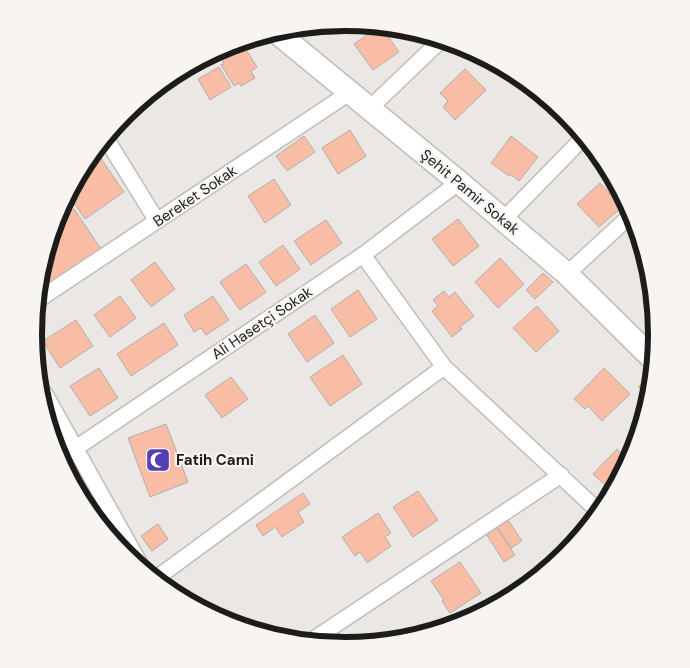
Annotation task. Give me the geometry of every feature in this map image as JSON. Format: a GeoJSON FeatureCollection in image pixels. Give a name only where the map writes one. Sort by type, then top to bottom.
{"type":"FeatureCollection","features":[{"type":"Feature","properties":{"kind":"street","name":"Şehit Pamir Sokak"},"geometry":{"type":"LineString","coordinates":[[282,38],[459,182],[567,274],[647,353]]}},
{"type":"Feature","properties":{"kind":"street"},"geometry":{"type":"LineString","coordinates":[[369,109],[436,45]]}},
{"type":"Feature","properties":{"kind":"street","name":"Bereket Sokak"},"geometry":{"type":"LineString","coordinates":[[45,295],[349,93]]}},
{"type":"Feature","properties":{"kind":"street"},"geometry":{"type":"LineString","coordinates":[[503,220],[579,142]]}},
{"type":"Feature","properties":{"kind":"street"},"geometry":{"type":"LineString","coordinates":[[110,143],[157,222]]}},
{"type":"Feature","properties":{"kind":"street","name":"Ali Hasetçi Sokak"},"geometry":{"type":"LineString","coordinates":[[66,453],[76,448],[363,254],[459,182]]}},
{"type":"Feature","properties":{"kind":"street"},"geometry":{"type":"LineString","coordinates":[[567,274],[626,220]]}},
{"type":"Feature","properties":{"kind":"street"},"geometry":{"type":"LineString","coordinates":[[363,254],[444,367],[594,507]]}},
{"type":"Feature","properties":{"kind":"street"},"geometry":{"type":"LineString","coordinates":[[161,574],[444,367]]}},
{"type":"Feature","properties":{"kind":"street"},"geometry":{"type":"LineString","coordinates":[[51,404],[131,548]]}},
{"type":"Feature","properties":{"kind":"street"},"geometry":{"type":"LineString","coordinates":[[319,635],[561,475]]}},
{"type":"Feature","properties":{"kind":"building"},"geometry":{"type":"Polygon","coordinates":[[[366,32],[387,34],[399,52],[373,70],[354,44],[367,35],[366,32]]]}},
{"type":"Feature","properties":{"kind":"building"},"geometry":{"type":"Polygon","coordinates":[[[245,48],[257,67],[251,71],[255,78],[241,86],[239,83],[234,86],[221,65],[224,64],[220,58],[245,48]]]}},
{"type":"Feature","properties":{"kind":"building"},"geometry":{"type":"Polygon","coordinates":[[[219,67],[231,87],[210,100],[198,79],[219,67]]]}},
{"type":"Feature","properties":{"kind":"building"},"geometry":{"type":"Polygon","coordinates":[[[465,69],[486,90],[455,120],[443,107],[448,101],[440,93],[465,69]]]}},
{"type":"Feature","properties":{"kind":"building"},"geometry":{"type":"Polygon","coordinates":[[[350,130],[366,156],[338,174],[322,148],[350,130]]]}},
{"type":"Feature","properties":{"kind":"building"},"geometry":{"type":"Polygon","coordinates":[[[304,136],[315,152],[287,171],[276,156],[304,136]]]}},
{"type":"Feature","properties":{"kind":"building"},"geometry":{"type":"Polygon","coordinates":[[[511,136],[538,157],[519,181],[491,163],[511,136]]]}},
{"type":"Feature","properties":{"kind":"building"},"geometry":{"type":"Polygon","coordinates":[[[100,157],[124,192],[85,219],[73,201],[100,157]]]}},
{"type":"Feature","properties":{"kind":"building"},"geometry":{"type":"Polygon","coordinates":[[[274,179],[291,205],[265,223],[248,196],[274,179]]]}},
{"type":"Feature","properties":{"kind":"building"},"geometry":{"type":"Polygon","coordinates":[[[600,183],[618,203],[621,208],[599,227],[577,204],[600,183]]]}},
{"type":"Feature","properties":{"kind":"building"},"geometry":{"type":"Polygon","coordinates":[[[74,209],[101,249],[46,287],[58,237],[67,214],[74,209]]]}},
{"type":"Feature","properties":{"kind":"building"},"geometry":{"type":"Polygon","coordinates":[[[458,219],[479,246],[453,266],[432,239],[458,219]]]}},
{"type":"Feature","properties":{"kind":"building"},"geometry":{"type":"Polygon","coordinates":[[[326,220],[342,243],[311,265],[294,241],[326,220]]]}},
{"type":"Feature","properties":{"kind":"building"},"geometry":{"type":"Polygon","coordinates":[[[283,245],[300,269],[276,286],[259,262],[283,245]]]}},
{"type":"Feature","properties":{"kind":"building"},"geometry":{"type":"Polygon","coordinates":[[[500,258],[524,284],[498,308],[475,282],[500,258]]]}},
{"type":"Feature","properties":{"kind":"building"},"geometry":{"type":"Polygon","coordinates":[[[155,262],[175,289],[151,307],[131,280],[155,262]]]}},
{"type":"Feature","properties":{"kind":"building"},"geometry":{"type":"Polygon","coordinates":[[[246,264],[266,292],[240,310],[220,282],[246,264]]]}},
{"type":"Feature","properties":{"kind":"building"},"geometry":{"type":"Polygon","coordinates":[[[543,273],[553,282],[535,299],[526,290],[543,273]]]}},
{"type":"Feature","properties":{"kind":"building"},"geometry":{"type":"Polygon","coordinates":[[[358,290],[377,319],[350,337],[331,309],[358,290]]]}},
{"type":"Feature","properties":{"kind":"building"},"geometry":{"type":"Polygon","coordinates":[[[444,291],[449,297],[455,292],[474,316],[460,327],[462,329],[452,337],[432,311],[438,306],[433,300],[444,291]]]}},
{"type":"Feature","properties":{"kind":"building"},"geometry":{"type":"Polygon","coordinates":[[[120,296],[136,318],[110,337],[94,315],[120,296]]]}},
{"type":"Feature","properties":{"kind":"building"},"geometry":{"type":"Polygon","coordinates":[[[213,296],[229,320],[206,335],[201,328],[194,332],[184,315],[213,296]]]}},
{"type":"Feature","properties":{"kind":"building"},"geometry":{"type":"Polygon","coordinates":[[[537,306],[559,331],[536,352],[513,328],[537,306]]]}},
{"type":"Feature","properties":{"kind":"building"},"geometry":{"type":"Polygon","coordinates":[[[315,315],[334,343],[307,362],[288,334],[315,315]]]}},
{"type":"Feature","properties":{"kind":"building"},"geometry":{"type":"Polygon","coordinates":[[[76,320],[93,346],[60,368],[43,341],[76,320]]]}},
{"type":"Feature","properties":{"kind":"building"},"geometry":{"type":"Polygon","coordinates":[[[164,323],[178,345],[131,376],[117,354],[164,323]]]}},
{"type":"Feature","properties":{"kind":"building"},"geometry":{"type":"Polygon","coordinates":[[[343,355],[362,384],[330,406],[310,377],[343,355]]]}},
{"type":"Feature","properties":{"kind":"building"},"geometry":{"type":"Polygon","coordinates":[[[99,368],[118,398],[90,416],[70,386],[99,368]]]}},
{"type":"Feature","properties":{"kind":"building"},"geometry":{"type":"Polygon","coordinates":[[[604,368],[630,394],[602,421],[588,406],[585,409],[574,399],[604,368]]]}},
{"type":"Feature","properties":{"kind":"building"},"geometry":{"type":"Polygon","coordinates":[[[231,377],[248,399],[222,418],[205,395],[231,377]]]}},
{"type":"Feature","properties":{"kind":"building"},"geometry":{"type":"Polygon","coordinates":[[[644,381],[642,391],[638,387],[644,381]]]}},
{"type":"Feature","properties":{"kind":"building","name":"Fatih Cami"},"geometry":{"type":"Polygon","coordinates":[[[166,424],[188,482],[150,497],[128,438],[166,424]]]}},
{"type":"Feature","properties":{"kind":"building"},"geometry":{"type":"Polygon","coordinates":[[[617,449],[623,455],[606,486],[593,474],[617,449]]]}},
{"type":"Feature","properties":{"kind":"building"},"geometry":{"type":"Polygon","coordinates":[[[418,491],[438,520],[413,537],[393,507],[418,491]]]}},
{"type":"Feature","properties":{"kind":"building"},"geometry":{"type":"Polygon","coordinates":[[[303,493],[310,504],[298,512],[304,522],[282,537],[275,527],[263,536],[256,525],[303,493]]]}},
{"type":"Feature","properties":{"kind":"building"},"geometry":{"type":"Polygon","coordinates":[[[378,513],[391,533],[385,537],[391,546],[367,563],[360,552],[355,556],[342,537],[378,513]]]}},
{"type":"Feature","properties":{"kind":"building"},"geometry":{"type":"Polygon","coordinates":[[[506,517],[522,541],[511,548],[495,524],[506,517]]]}},
{"type":"Feature","properties":{"kind":"building"},"geometry":{"type":"Polygon","coordinates":[[[493,522],[515,555],[504,562],[483,529],[493,522]]]}},
{"type":"Feature","properties":{"kind":"building"},"geometry":{"type":"Polygon","coordinates":[[[158,524],[168,539],[152,551],[141,536],[158,524]]]}},
{"type":"Feature","properties":{"kind":"building"},"geometry":{"type":"Polygon","coordinates":[[[460,562],[481,593],[450,613],[431,581],[460,562]]]}},
{"type":"Feature","properties":{"kind":"place","name":"Fatih Cami"},"geometry":{"type":"Point","coordinates":[158,460]}}]}
